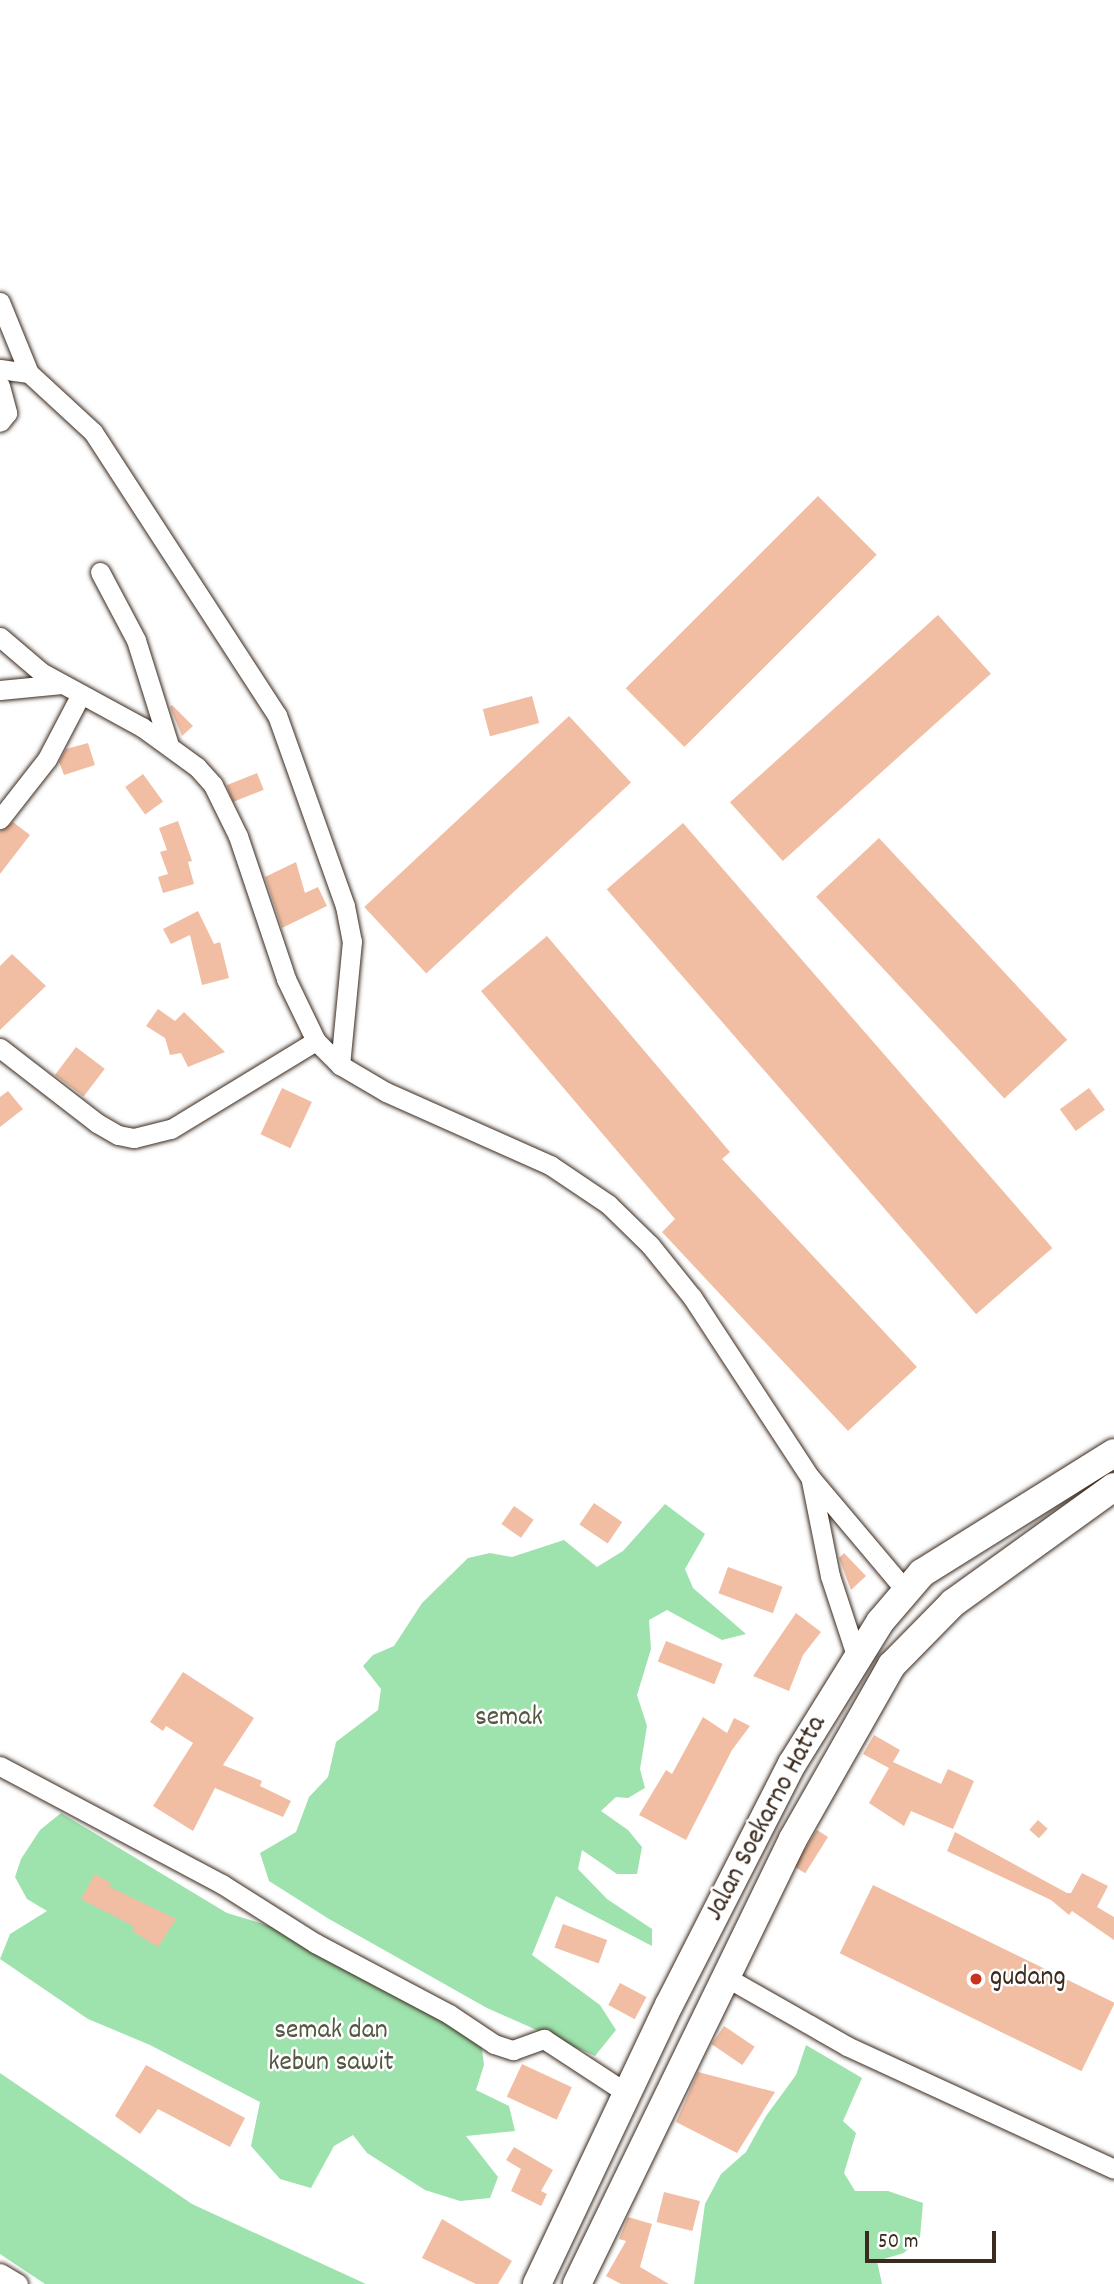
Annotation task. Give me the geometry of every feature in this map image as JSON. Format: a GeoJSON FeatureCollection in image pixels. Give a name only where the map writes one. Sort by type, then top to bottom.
{"type":"FeatureCollection","features":[{"type":"Feature","properties":{"kind":"highway","name":"Jalan Soekarno Hatta"},"geometry":{"type":"LineString","coordinates":[[537,2284],[792,1764],[857,1658],[905,1590],[946,1556],[1114,1453]]}},
{"type":"Feature","properties":{"kind":"highway","name":"Jalan Soekarno Hatta"},"geometry":{"type":"LineString","coordinates":[[577,2284],[724,1976],[822,1785],[892,1665],[953,1603],[1114,1488]]}},
{"type":"Feature","properties":{"kind":"highway"},"geometry":{"type":"LineString","coordinates":[[570,2214],[604,2229]]}},
{"type":"Feature","properties":{"kind":"street"},"geometry":{"type":"LineString","coordinates":[[0,302],[29,373],[93,432],[107,451],[277,715],[345,906],[352,941],[340,1065]]}},
{"type":"Feature","properties":{"kind":"street"},"geometry":{"type":"LineString","coordinates":[[0,369],[29,373]]}},
{"type":"Feature","properties":{"kind":"street"},"geometry":{"type":"LineString","coordinates":[[0,386],[7,413],[0,422]]}},
{"type":"Feature","properties":{"kind":"street"},"geometry":{"type":"LineString","coordinates":[[100,572],[136,640],[169,745]]}},
{"type":"Feature","properties":{"kind":"street"},"geometry":{"type":"LineString","coordinates":[[0,637],[41,673],[169,745],[197,767],[227,810],[286,979],[316,1041],[340,1065],[386,1092],[550,1165],[608,1204],[650,1245],[692,1297],[810,1477],[905,1590]]}},
{"type":"Feature","properties":{"kind":"street"},"geometry":{"type":"LineString","coordinates":[[0,690],[62,684]]}},
{"type":"Feature","properties":{"kind":"street"},"geometry":{"type":"LineString","coordinates":[[0,819],[47,759],[81,694]]}},
{"type":"Feature","properties":{"kind":"street"},"geometry":{"type":"LineString","coordinates":[[0,1048],[97,1123],[118,1135],[134,1138],[171,1129],[316,1041]]}},
{"type":"Feature","properties":{"kind":"street"},"geometry":{"type":"LineString","coordinates":[[810,1477],[830,1576],[857,1658]]}},
{"type":"Feature","properties":{"kind":"street"},"geometry":{"type":"LineString","coordinates":[[0,1766],[222,1884],[315,1943],[449,2014],[494,2044],[513,2050],[544,2039],[628,2094]]}},
{"type":"Feature","properties":{"kind":"street"},"geometry":{"type":"LineString","coordinates":[[724,1976],[847,2046],[1114,2169]]}},
{"type":"Feature","properties":{"kind":"street"},"geometry":{"type":"LineString","coordinates":[[0,2273],[18,2284]]}},
{"type":"Feature","properties":{"kind":"green space","name":"semak"},"geometry":{"type":"Polygon","coordinates":[[[665,1504],[705,1534],[685,1569],[693,1588],[746,1634],[722,1640],[667,1610],[649,1620],[651,1649],[637,1695],[647,1726],[640,1769],[645,1788],[628,1798],[616,1797],[601,1811],[628,1830],[642,1847],[637,1874],[617,1874],[582,1850],[578,1869],[607,1899],[652,1929],[652,1946],[556,1896],[532,1955],[600,2005],[616,2030],[595,2056],[487,2008],[329,1919],[269,1881],[260,1853],[296,1832],[309,1797],[328,1777],[336,1742],[378,1710],[381,1689],[363,1666],[373,1655],[394,1646],[422,1603],[468,1558],[490,1553],[512,1557],[564,1540],[597,1567],[623,1551],[665,1504]]]}},
{"type":"Feature","properties":{"kind":"green space","name":"semak dan kebun sawit"},"geometry":{"type":"Polygon","coordinates":[[[61,1813],[227,1913],[286,1931],[480,2033],[484,2065],[476,2090],[509,2106],[515,2131],[466,2136],[498,2177],[490,2198],[460,2201],[425,2190],[367,2153],[353,2135],[334,2146],[311,2188],[280,2179],[251,2146],[260,2102],[150,2045],[88,2019],[0,1959],[10,1934],[47,1911],[27,1899],[15,1877],[21,1859],[40,1830],[61,1813]]]}},
{"type":"Feature","properties":{"kind":"green space"},"geometry":{"type":"Polygon","coordinates":[[[806,2045],[862,2078],[843,2121],[856,2133],[844,2173],[855,2191],[888,2191],[923,2203],[920,2237],[904,2253],[877,2261],[882,2284],[694,2284],[705,2204],[721,2174],[746,2152],[766,2116],[796,2075],[806,2045]]]}},
{"type":"Feature","properties":{"kind":"green space"},"geometry":{"type":"Polygon","coordinates":[[[0,2073],[192,2204],[366,2284],[45,2284],[0,2254],[0,2073]]]}},
{"type":"Feature","properties":{"kind":"building"},"geometry":{"type":"Polygon","coordinates":[[[818,496],[877,555],[684,747],[626,688],[818,496]]]}},
{"type":"Feature","properties":{"kind":"building"},"geometry":{"type":"Polygon","coordinates":[[[938,615],[991,674],[783,861],[730,802],[938,615]]]}},
{"type":"Feature","properties":{"kind":"building"},"geometry":{"type":"Polygon","coordinates":[[[532,696],[539,723],[490,736],[483,709],[532,696]]]}},
{"type":"Feature","properties":{"kind":"building"},"geometry":{"type":"Polygon","coordinates":[[[172,705],[193,726],[182,736],[170,707],[172,705]]]}},
{"type":"Feature","properties":{"kind":"building"},"geometry":{"type":"Polygon","coordinates":[[[569,716],[631,783],[426,974],[364,907],[569,716]]]}},
{"type":"Feature","properties":{"kind":"building"},"geometry":{"type":"Polygon","coordinates":[[[88,743],[95,765],[64,775],[59,762],[66,749],[88,743]]]}},
{"type":"Feature","properties":{"kind":"building"},"geometry":{"type":"Polygon","coordinates":[[[257,773],[264,790],[233,802],[226,785],[257,773]]]}},
{"type":"Feature","properties":{"kind":"building"},"geometry":{"type":"Polygon","coordinates":[[[143,774],[163,802],[145,814],[125,787],[143,774]]]}},
{"type":"Feature","properties":{"kind":"building"},"geometry":{"type":"Polygon","coordinates":[[[178,821],[192,861],[188,862],[194,884],[163,893],[158,877],[168,874],[160,852],[167,850],[159,828],[178,821]]]}},
{"type":"Feature","properties":{"kind":"building"},"geometry":{"type":"Polygon","coordinates":[[[13,822],[30,835],[0,874],[0,831],[13,822]]]}},
{"type":"Feature","properties":{"kind":"building"},"geometry":{"type":"Polygon","coordinates":[[[683,823],[1052,1248],[976,1314],[607,889],[683,823]]]}},
{"type":"Feature","properties":{"kind":"building"},"geometry":{"type":"Polygon","coordinates":[[[879,838],[1067,1040],[1004,1099],[816,897],[879,838]]]}},
{"type":"Feature","properties":{"kind":"building"},"geometry":{"type":"Polygon","coordinates":[[[296,862],[305,893],[318,887],[327,906],[282,928],[265,877],[296,862]]]}},
{"type":"Feature","properties":{"kind":"building"},"geometry":{"type":"Polygon","coordinates":[[[198,911],[214,944],[220,942],[229,978],[202,985],[190,935],[171,944],[163,929],[198,911]]]}},
{"type":"Feature","properties":{"kind":"building"},"geometry":{"type":"Polygon","coordinates":[[[547,936],[730,1152],[722,1159],[917,1367],[848,1431],[662,1232],[675,1219],[481,991],[547,936]]]}},
{"type":"Feature","properties":{"kind":"building"},"geometry":{"type":"Polygon","coordinates":[[[12,954],[46,986],[0,1030],[0,966],[12,954]]]}},
{"type":"Feature","properties":{"kind":"building"},"geometry":{"type":"Polygon","coordinates":[[[158,1009],[175,1021],[184,1012],[225,1052],[188,1067],[181,1053],[170,1055],[165,1038],[146,1026],[158,1009]]]}},
{"type":"Feature","properties":{"kind":"building"},"geometry":{"type":"Polygon","coordinates":[[[76,1047],[105,1069],[84,1097],[55,1075],[76,1047]]]}},
{"type":"Feature","properties":{"kind":"building"},"geometry":{"type":"Polygon","coordinates":[[[282,1088],[312,1102],[290,1148],[260,1134],[282,1088]]]}},
{"type":"Feature","properties":{"kind":"building"},"geometry":{"type":"Polygon","coordinates":[[[1089,1088],[1105,1110],[1076,1131],[1060,1109],[1089,1088]]]}},
{"type":"Feature","properties":{"kind":"building"},"geometry":{"type":"Polygon","coordinates":[[[8,1091],[23,1109],[0,1127],[0,1097],[8,1091]]]}},
{"type":"Feature","properties":{"kind":"building"},"geometry":{"type":"Polygon","coordinates":[[[594,1503],[622,1522],[608,1544],[579,1525],[594,1503]]]}},
{"type":"Feature","properties":{"kind":"building"},"geometry":{"type":"Polygon","coordinates":[[[514,1506],[534,1520],[521,1538],[501,1524],[514,1506]]]}},
{"type":"Feature","properties":{"kind":"building"},"geometry":{"type":"Polygon","coordinates":[[[844,1553],[866,1576],[851,1590],[839,1558],[844,1553]]]}},
{"type":"Feature","properties":{"kind":"building"},"geometry":{"type":"Polygon","coordinates":[[[728,1567],[783,1587],[773,1613],[718,1593],[728,1567]]]}},
{"type":"Feature","properties":{"kind":"building"},"geometry":{"type":"Polygon","coordinates":[[[796,1613],[821,1632],[803,1655],[789,1691],[753,1676],[796,1613]]]}},
{"type":"Feature","properties":{"kind":"building"},"geometry":{"type":"Polygon","coordinates":[[[666,1641],[723,1664],[714,1684],[658,1661],[666,1641]]]}},
{"type":"Feature","properties":{"kind":"building"},"geometry":{"type":"Polygon","coordinates":[[[183,1672],[254,1718],[223,1765],[262,1781],[260,1786],[291,1801],[283,1817],[215,1788],[193,1831],[153,1806],[193,1743],[166,1726],[163,1731],[150,1722],[183,1672]]]}},
{"type":"Feature","properties":{"kind":"building"},"geometry":{"type":"Polygon","coordinates":[[[703,1717],[727,1733],[734,1718],[750,1726],[732,1750],[686,1840],[639,1815],[666,1770],[672,1774],[703,1717]]]}},
{"type":"Feature","properties":{"kind":"building"},"geometry":{"type":"Polygon","coordinates":[[[874,1735],[900,1750],[893,1762],[941,1784],[948,1769],[974,1781],[953,1829],[911,1811],[904,1826],[869,1803],[889,1768],[863,1754],[874,1735]]]}},
{"type":"Feature","properties":{"kind":"building"},"geometry":{"type":"Polygon","coordinates":[[[1038,1820],[1048,1829],[1039,1838],[1029,1830],[1038,1820]]]}},
{"type":"Feature","properties":{"kind":"building"},"geometry":{"type":"Polygon","coordinates":[[[817,1830],[828,1837],[805,1873],[794,1866],[817,1830]]]}},
{"type":"Feature","properties":{"kind":"building"},"geometry":{"type":"Polygon","coordinates":[[[955,1832],[1067,1893],[1071,1893],[1082,1873],[1108,1886],[1097,1907],[1114,1917],[1114,1940],[1072,1911],[1069,1915],[1051,1900],[947,1851],[955,1832]]]}},
{"type":"Feature","properties":{"kind":"building"},"geometry":{"type":"Polygon","coordinates":[[[95,1874],[111,1883],[110,1887],[176,1919],[158,1947],[132,1931],[135,1927],[81,1899],[95,1874]]]}},
{"type":"Feature","properties":{"kind":"building","name":"gudang"},"geometry":{"type":"Polygon","coordinates":[[[873,1885],[1114,2003],[1081,2071],[840,1953],[873,1885]]]}},
{"type":"Feature","properties":{"kind":"building"},"geometry":{"type":"Polygon","coordinates":[[[563,1924],[607,1940],[599,1964],[554,1947],[563,1924]]]}},
{"type":"Feature","properties":{"kind":"building"},"geometry":{"type":"Polygon","coordinates":[[[620,1983],[646,1997],[635,2019],[608,2005],[620,1983]]]}},
{"type":"Feature","properties":{"kind":"building"},"geometry":{"type":"Polygon","coordinates":[[[724,2026],[755,2047],[742,2065],[712,2044],[724,2026]]]}},
{"type":"Feature","properties":{"kind":"building"},"geometry":{"type":"Polygon","coordinates":[[[522,2064],[572,2087],[557,2120],[507,2097],[522,2064]]]}},
{"type":"Feature","properties":{"kind":"building"},"geometry":{"type":"Polygon","coordinates":[[[146,2065],[245,2118],[230,2147],[158,2109],[140,2134],[115,2116],[146,2065]]]}},
{"type":"Feature","properties":{"kind":"building"},"geometry":{"type":"Polygon","coordinates":[[[698,2072],[775,2092],[737,2153],[676,2122],[698,2072]]]}},
{"type":"Feature","properties":{"kind":"building"},"geometry":{"type":"Polygon","coordinates":[[[514,2147],[553,2170],[541,2191],[547,2194],[541,2206],[511,2191],[521,2169],[506,2160],[514,2147]]]}},
{"type":"Feature","properties":{"kind":"building"},"geometry":{"type":"Polygon","coordinates":[[[664,2192],[700,2201],[692,2231],[657,2222],[664,2192]]]}},
{"type":"Feature","properties":{"kind":"building"},"geometry":{"type":"Polygon","coordinates":[[[628,2217],[652,2224],[640,2267],[669,2284],[621,2284],[606,2276],[626,2241],[619,2239],[628,2217]]]}},
{"type":"Feature","properties":{"kind":"building"},"geometry":{"type":"Polygon","coordinates":[[[442,2219],[512,2261],[498,2284],[476,2284],[422,2258],[442,2219]]]}},
{"type":"Feature","properties":{"kind":"place","name":"gudang"},"geometry":{"type":"Point","coordinates":[976,1979]}}]}
